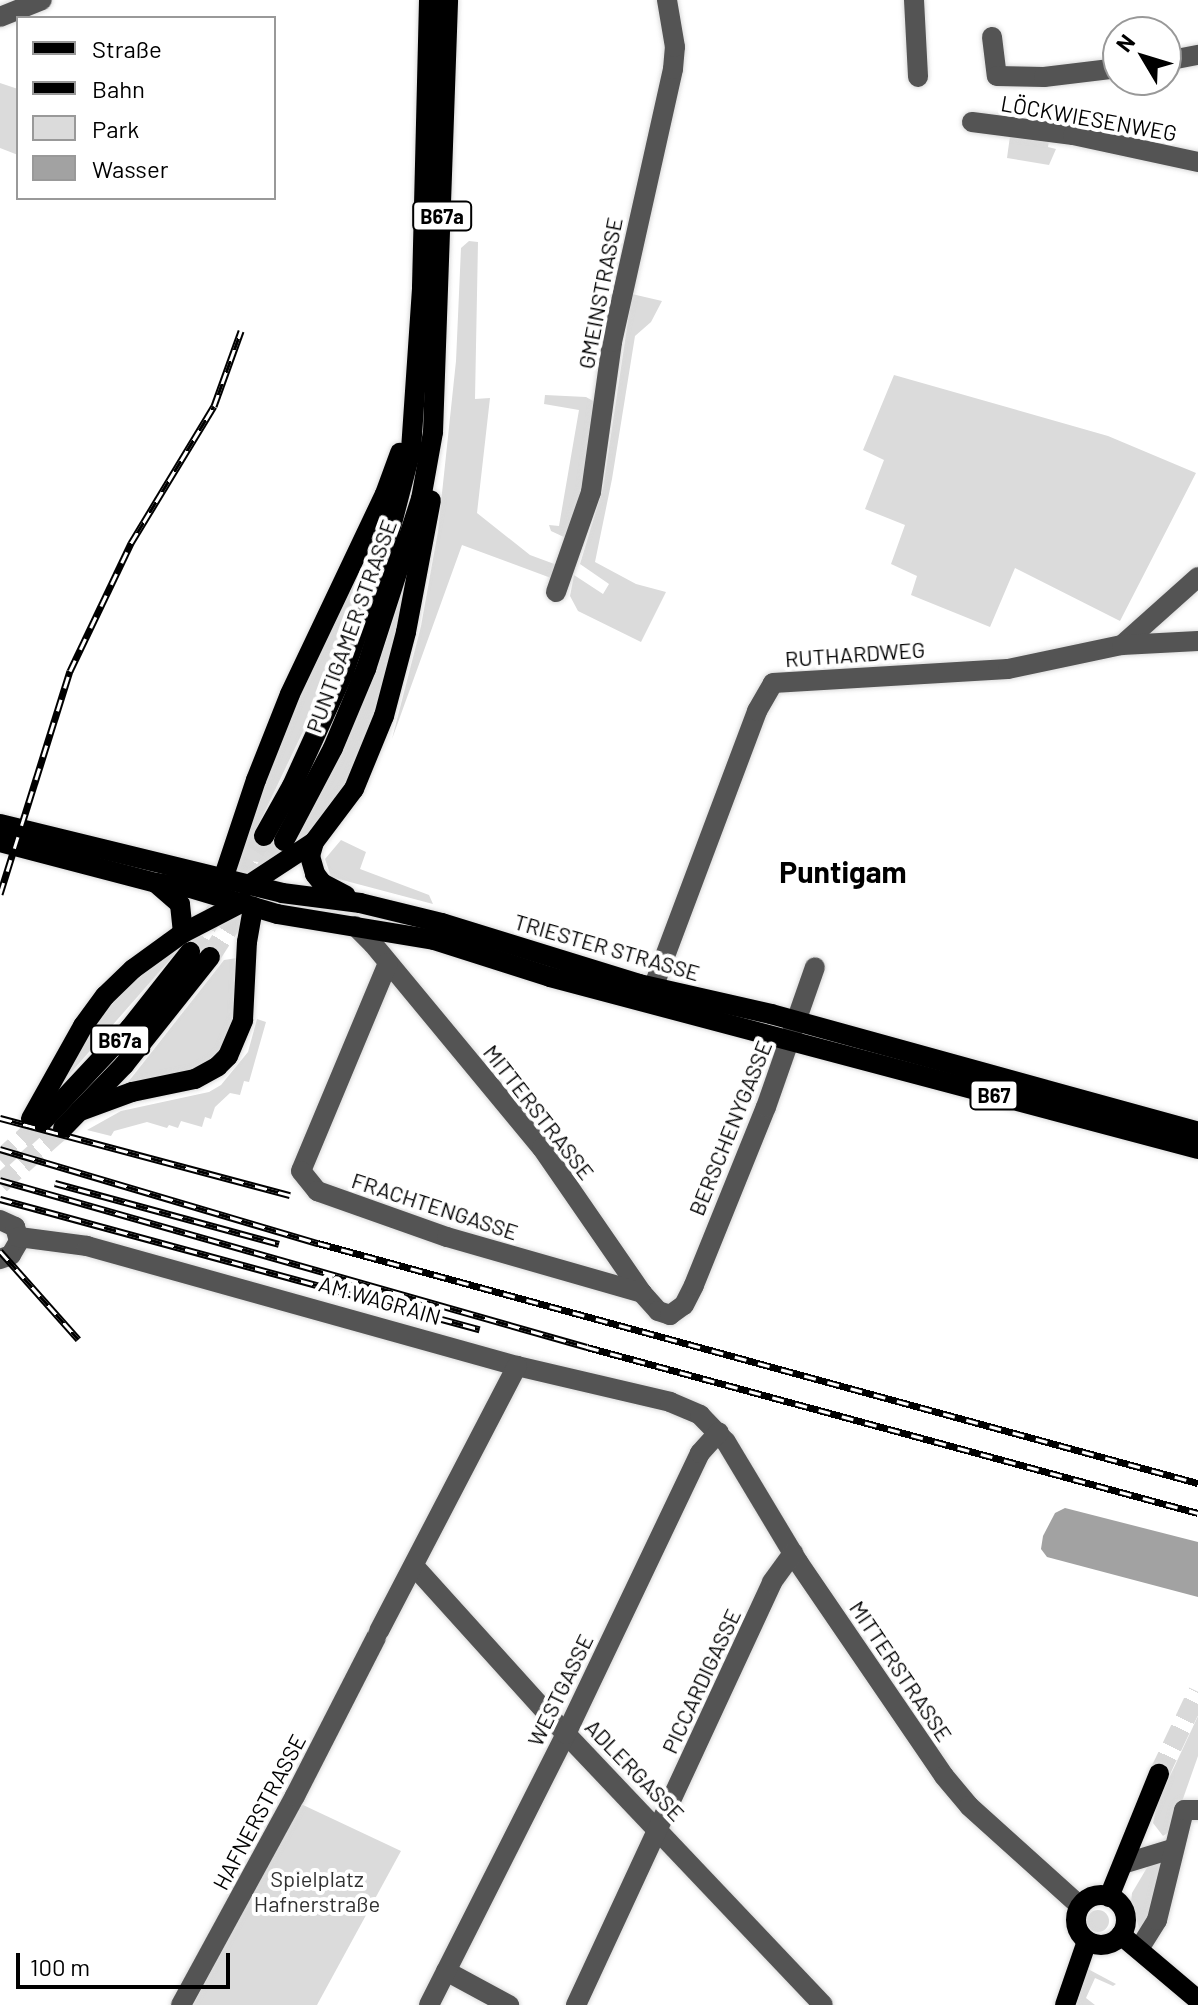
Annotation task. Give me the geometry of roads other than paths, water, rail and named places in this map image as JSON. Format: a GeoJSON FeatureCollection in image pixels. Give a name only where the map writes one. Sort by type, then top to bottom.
{"type":"FeatureCollection","features":[{"type":"Feature","properties":{"kind":"main road","name":"PUNTIGAMER STRASSE"},"geometry":{"type":"LineString","coordinates":[[429,0],[426,188],[415,412],[403,487],[383,558],[344,672],[292,786],[274,838],[313,787],[366,669],[397,581],[421,499],[433,432],[448,0]]}},
{"type":"Feature","properties":{"kind":"main road"},"geometry":{"type":"LineString","coordinates":[[80,1111],[132,1092],[195,1079],[218,1066],[228,1056],[243,1020],[247,942],[240,894],[256,780],[290,694],[385,494],[415,412]]}},
{"type":"Feature","properties":{"kind":"main road"},"geometry":{"type":"LineString","coordinates":[[194,947],[240,894],[314,842],[354,789],[384,716],[421,568],[431,503],[433,432]]}},
{"type":"Feature","properties":{"kind":"main road","name":"TRIESTER STRASSE"},"geometry":{"type":"LineString","coordinates":[[0,824],[355,926],[434,940],[550,977],[1198,1149]]}},
{"type":"Feature","properties":{"kind":"main road","name":"TRIESTER STRASSE"},"geometry":{"type":"LineString","coordinates":[[0,842],[156,883],[200,891],[282,893],[360,903],[442,923],[548,959],[653,988],[798,1021],[1198,1132]]}},
{"type":"Feature","properties":{"kind":"main road"},"geometry":{"type":"LineString","coordinates":[[314,842],[310,856],[319,880],[360,903]]}},
{"type":"Feature","properties":{"kind":"main road"},"geometry":{"type":"LineString","coordinates":[[156,883],[180,904],[194,947]]}},
{"type":"Feature","properties":{"kind":"main road","name":"B67a"},"geometry":{"type":"LineString","coordinates":[[63,1128],[124,1065],[194,947]]}},
{"type":"Feature","properties":{"kind":"main road","name":"B67a"},"geometry":{"type":"LineString","coordinates":[[194,947],[130,1028],[37,1120],[99,1003],[133,969],[194,947]]}},
{"type":"Feature","properties":{"kind":"main road"},"geometry":{"type":"LineString","coordinates":[[1109,1897],[1126,1863],[1159,1774]]}},
{"type":"Feature","properties":{"kind":"main road"},"geometry":{"type":"LineString","coordinates":[[1095,1896],[1109,1897],[1124,1912],[1121,1935],[1104,1946],[1087,1941],[1076,1925],[1080,1906],[1095,1896]]}},
{"type":"Feature","properties":{"kind":"main road"},"geometry":{"type":"LineString","coordinates":[[1121,1935],[1198,2000]]}},
{"type":"Feature","properties":{"kind":"main road"},"geometry":{"type":"LineString","coordinates":[[1065,2005],[1087,1941]]}},
{"type":"Feature","properties":{"kind":"street"},"geometry":{"type":"LineString","coordinates":[[0,17],[42,0]]}},
{"type":"Feature","properties":{"kind":"street","name":"GMEINSTRASSE"},"geometry":{"type":"LineString","coordinates":[[556,592],[591,492],[612,342],[673,69],[675,47],[667,0]]}},
{"type":"Feature","properties":{"kind":"street"},"geometry":{"type":"LineString","coordinates":[[914,0],[918,77]]}},
{"type":"Feature","properties":{"kind":"street"},"geometry":{"type":"LineString","coordinates":[[992,37],[997,76],[1044,77],[1102,70]]}},
{"type":"Feature","properties":{"kind":"street","name":"LÖCKWIESENWEG"},"geometry":{"type":"LineString","coordinates":[[972,122],[1073,135],[1198,162]]}},
{"type":"Feature","properties":{"kind":"street","name":"RUTHARDWEG"},"geometry":{"type":"LineString","coordinates":[[1122,645],[1198,577]]}},
{"type":"Feature","properties":{"kind":"street","name":"RUTHARDWEG"},"geometry":{"type":"LineString","coordinates":[[653,988],[757,711],[773,683],[1008,669],[1122,645],[1198,641]]}},
{"type":"Feature","properties":{"kind":"street","name":"MITTERSTRASSE"},"geometry":{"type":"LineString","coordinates":[[355,926],[542,1148],[642,1293],[658,1311],[670,1315],[684,1305]]}},
{"type":"Feature","properties":{"kind":"street","name":"FRACHTENGASSE"},"geometry":{"type":"LineString","coordinates":[[388,963],[301,1171],[317,1191],[345,1204],[642,1293]]}},
{"type":"Feature","properties":{"kind":"street","name":"BERSCHENYGASSE"},"geometry":{"type":"LineString","coordinates":[[684,1305],[791,1041],[815,967]]}},
{"type":"Feature","properties":{"kind":"street"},"geometry":{"type":"LineString","coordinates":[[0,1220],[12,1224],[19,1237],[15,1251],[0,1259]]}},
{"type":"Feature","properties":{"kind":"street","name":"AM WAGRAIN"},"geometry":{"type":"LineString","coordinates":[[19,1237],[87,1246],[517,1366],[680,1405],[700,1415],[719,1432]]}},
{"type":"Feature","properties":{"kind":"street","name":"HAFNERSTRASSE"},"geometry":{"type":"LineString","coordinates":[[181,2005],[302,1784],[517,1366]]}},
{"type":"Feature","properties":{"kind":"street","name":"MITTERSTRASSE"},"geometry":{"type":"LineString","coordinates":[[719,1432],[793,1553],[944,1776],[969,1806],[1080,1906]]}},
{"type":"Feature","properties":{"kind":"street","name":"WESTGASSE"},"geometry":{"type":"LineString","coordinates":[[429,2005],[566,1734],[700,1453],[719,1432]]}},
{"type":"Feature","properties":{"kind":"street","name":"PICCARDIGASSE"},"geometry":{"type":"LineString","coordinates":[[576,2005],[772,1582],[793,1553]]}},
{"type":"Feature","properties":{"kind":"street","name":"ADLERGASSE"},"geometry":{"type":"LineString","coordinates":[[414,1566],[566,1734],[823,2005]]}},
{"type":"Feature","properties":{"kind":"street"},"geometry":{"type":"LineString","coordinates":[[1139,1949],[1157,1920],[1184,1810],[1198,1810]]}},
{"type":"Feature","properties":{"kind":"street"},"geometry":{"type":"LineString","coordinates":[[1126,1863],[1172,1849]]}},
{"type":"Feature","properties":{"kind":"street"},"geometry":{"type":"LineString","coordinates":[[446,1971],[509,2005]]}},
{"type":"Feature","properties":{"kind":"water"},"geometry":{"type":"Polygon","coordinates":[[[1065,1508],[1198,1542],[1198,1597],[1047,1557],[1041,1549],[1043,1536],[1055,1513],[1065,1508]]]}},
{"type":"Feature","properties":{"kind":"tunnel"},"geometry":{"type":"LineString","coordinates":[[190,952],[264,836]]}},
{"type":"Feature","properties":{"kind":"tunnel"},"geometry":{"type":"LineString","coordinates":[[210,957],[284,841]]}},
{"type":"Feature","properties":{"kind":"tunnel"},"geometry":{"type":"LineString","coordinates":[[0,1160],[42,1122]]}},
{"type":"Feature","properties":{"kind":"tunnel"},"geometry":{"type":"LineString","coordinates":[[0,1184],[63,1128]]}},
{"type":"Feature","properties":{"kind":"tunnel"},"geometry":{"type":"LineString","coordinates":[[1159,1774],[1198,1692]]}},
{"type":"Feature","properties":{"kind":"railway"},"geometry":{"type":"LineString","coordinates":[[0,894],[70,671],[131,543],[214,406],[241,331]]}},
{"type":"Feature","properties":{"kind":"railway"},"geometry":{"type":"LineString","coordinates":[[0,1118],[290,1195]]}},
{"type":"Feature","properties":{"kind":"railway"},"geometry":{"type":"LineString","coordinates":[[0,1149],[318,1243],[1198,1483]]}},
{"type":"Feature","properties":{"kind":"railway"},"geometry":{"type":"LineString","coordinates":[[0,1180],[587,1347],[1198,1513]]}},
{"type":"Feature","properties":{"kind":"railway"},"geometry":{"type":"LineString","coordinates":[[55,1183],[279,1244]]}},
{"type":"Feature","properties":{"kind":"railway"},"geometry":{"type":"LineString","coordinates":[[0,1199],[480,1329]]}},
{"type":"Feature","properties":{"kind":"railway"},"geometry":{"type":"LineString","coordinates":[[0,1251],[78,1339]]}},
{"type":"Feature","properties":{"kind":"district","name":"Puntigam"},"geometry":{"type":"Point","coordinates":[843,871]}},
{"type":"Feature","properties":{"kind":"park label","name":"Spielplatz Hafnerstraße"},"geometry":{"type":"Point","coordinates":[317,1890]}}]}
